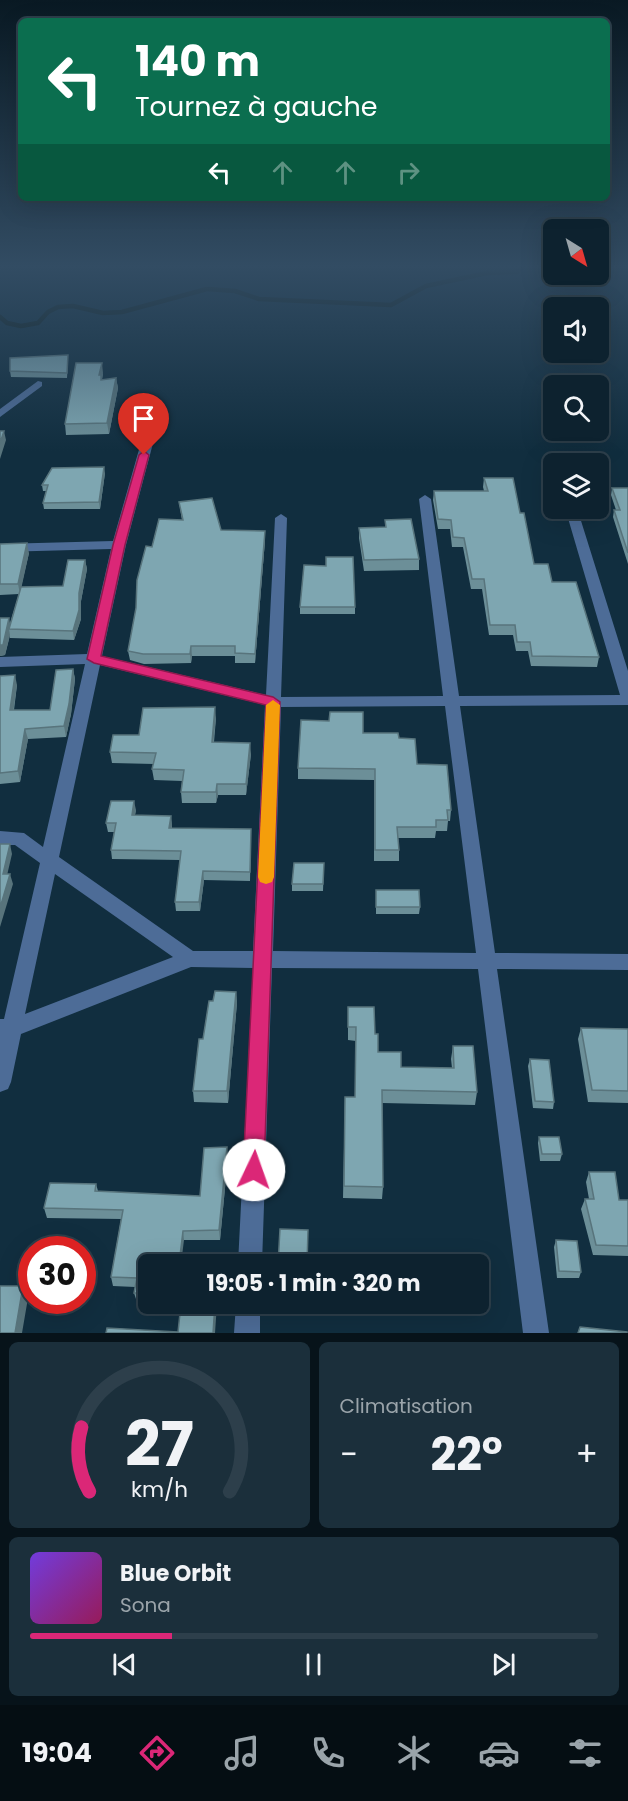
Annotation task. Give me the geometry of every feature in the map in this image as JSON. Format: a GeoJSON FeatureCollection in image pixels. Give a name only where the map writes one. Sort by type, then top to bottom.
{"type":"FeatureCollection","features":[{"type":"Feature","properties":{"kind":"street"},"geometry":{"type":"LineString","coordinates":[[0,414],[38,384]]}},
{"type":"Feature","properties":{"kind":"street"},"geometry":{"type":"LineString","coordinates":[[0,1082],[6,1028],[50,860],[119,545],[150,432]]}},
{"type":"Feature","properties":{"kind":"street"},"geometry":{"type":"LineString","coordinates":[[425,499],[536,1333]]}},
{"type":"Feature","properties":{"kind":"street"},"geometry":{"type":"LineString","coordinates":[[250,1254],[281,518]]}},
{"type":"Feature","properties":{"kind":"street"},"geometry":{"type":"LineString","coordinates":[[0,662],[94,659],[273,702],[628,698],[573,519]]}},
{"type":"Feature","properties":{"kind":"street"},"geometry":{"type":"LineString","coordinates":[[0,548],[119,545]]}},
{"type":"Feature","properties":{"kind":"street"},"geometry":{"type":"LineString","coordinates":[[0,838],[18,838],[190,959]]}},
{"type":"Feature","properties":{"kind":"street"},"geometry":{"type":"LineString","coordinates":[[6,1028],[190,959],[628,962]]}},
{"type":"Feature","properties":{"kind":"street"},"geometry":{"type":"LineString","coordinates":[[247,1333],[248,1314]]}},
{"type":"Feature","properties":{"kind":"building"},"geometry":{"type":"Polygon","coordinates":[[[68,355],[67,373],[10,371],[10,358],[68,355]]]}},
{"type":"Feature","properties":{"kind":"building"},"geometry":{"type":"Polygon","coordinates":[[[76,363],[102,363],[99,375],[101,375],[101,380],[116,378],[107,423],[65,424],[76,363]]]}},
{"type":"Feature","properties":{"kind":"building"},"geometry":{"type":"Polygon","coordinates":[[[0,431],[4,431],[0,443],[0,431]]]}},
{"type":"Feature","properties":{"kind":"building"},"geometry":{"type":"Polygon","coordinates":[[[104,467],[99,502],[43,503],[48,485],[42,485],[52,468],[104,467]]]}},
{"type":"Feature","properties":{"kind":"building"},"geometry":{"type":"Polygon","coordinates":[[[484,478],[513,478],[520,513],[524,513],[534,564],[548,564],[552,582],[576,582],[599,657],[532,656],[530,642],[517,642],[515,625],[490,625],[484,579],[472,579],[464,538],[453,537],[451,520],[438,519],[434,491],[488,491],[484,478]]]}},
{"type":"Feature","properties":{"kind":"building"},"geometry":{"type":"Polygon","coordinates":[[[612,488],[628,488],[628,553],[614,510],[620,510],[612,488]]]}},
{"type":"Feature","properties":{"kind":"building"},"geometry":{"type":"Polygon","coordinates":[[[212,498],[221,530],[265,531],[255,654],[235,653],[235,646],[191,646],[190,654],[143,654],[128,651],[136,608],[137,580],[146,546],[152,547],[159,519],[183,520],[179,502],[212,498]]]}},
{"type":"Feature","properties":{"kind":"building"},"geometry":{"type":"Polygon","coordinates":[[[411,519],[419,559],[364,560],[359,528],[386,527],[385,520],[411,519]]]}},
{"type":"Feature","properties":{"kind":"building"},"geometry":{"type":"Polygon","coordinates":[[[27,543],[18,584],[0,584],[0,544],[27,543]]]}},
{"type":"Feature","properties":{"kind":"building"},"geometry":{"type":"Polygon","coordinates":[[[326,557],[353,557],[355,607],[300,607],[304,565],[326,566],[326,557]]]}},
{"type":"Feature","properties":{"kind":"building"},"geometry":{"type":"Polygon","coordinates":[[[68,560],[85,560],[79,593],[79,610],[73,631],[9,629],[21,587],[63,586],[68,560]]]}},
{"type":"Feature","properties":{"kind":"building"},"geometry":{"type":"Polygon","coordinates":[[[0,618],[9,618],[3,645],[0,645],[0,618]]]}},
{"type":"Feature","properties":{"kind":"building"},"geometry":{"type":"Polygon","coordinates":[[[73,669],[64,726],[25,729],[18,771],[0,773],[0,676],[15,675],[10,710],[50,710],[56,670],[73,669]]]}},
{"type":"Feature","properties":{"kind":"building"},"geometry":{"type":"Polygon","coordinates":[[[215,707],[212,742],[250,743],[246,784],[217,784],[216,792],[181,792],[184,770],[152,769],[156,753],[110,752],[113,735],[139,735],[143,708],[215,707]]]}},
{"type":"Feature","properties":{"kind":"building"},"geometry":{"type":"Polygon","coordinates":[[[330,712],[363,712],[363,733],[398,733],[399,738],[415,739],[417,764],[447,765],[451,810],[447,810],[448,820],[436,820],[436,827],[397,827],[399,850],[375,850],[375,769],[298,768],[301,720],[329,721],[330,712]]]}},
{"type":"Feature","properties":{"kind":"building"},"geometry":{"type":"Polygon","coordinates":[[[111,801],[134,801],[132,815],[171,816],[169,828],[251,829],[250,872],[203,871],[199,902],[175,902],[181,851],[111,850],[116,823],[106,823],[111,801]]]}},
{"type":"Feature","properties":{"kind":"building"},"geometry":{"type":"Polygon","coordinates":[[[0,844],[10,844],[3,874],[10,874],[0,908],[0,844]]]}},
{"type":"Feature","properties":{"kind":"building"},"geometry":{"type":"Polygon","coordinates":[[[294,863],[324,863],[323,884],[292,884],[294,863]]]}},
{"type":"Feature","properties":{"kind":"building"},"geometry":{"type":"Polygon","coordinates":[[[376,890],[419,890],[420,907],[376,907],[376,890]]]}},
{"type":"Feature","properties":{"kind":"building"},"geometry":{"type":"Polygon","coordinates":[[[215,991],[236,992],[227,1091],[193,1091],[199,1039],[203,1039],[209,1001],[213,1001],[215,991]]]}},
{"type":"Feature","properties":{"kind":"building"},"geometry":{"type":"Polygon","coordinates":[[[348,1007],[374,1007],[378,1052],[401,1052],[401,1067],[454,1068],[453,1046],[473,1046],[477,1092],[382,1090],[383,1187],[344,1186],[345,1097],[355,1097],[356,1027],[348,1027],[348,1007]]]}},
{"type":"Feature","properties":{"kind":"building"},"geometry":{"type":"Polygon","coordinates":[[[581,1028],[628,1029],[628,1091],[592,1090],[581,1028]]]}},
{"type":"Feature","properties":{"kind":"building"},"geometry":{"type":"Polygon","coordinates":[[[530,1059],[549,1060],[554,1102],[535,1101],[530,1059]]]}},
{"type":"Feature","properties":{"kind":"building"},"geometry":{"type":"Polygon","coordinates":[[[539,1137],[559,1137],[562,1154],[542,1154],[539,1137]]]}},
{"type":"Feature","properties":{"kind":"building"},"geometry":{"type":"Polygon","coordinates":[[[227,1147],[219,1230],[183,1231],[180,1254],[138,1254],[138,1293],[134,1293],[137,1278],[111,1277],[123,1210],[44,1208],[50,1183],[96,1184],[95,1191],[200,1196],[204,1148],[227,1147]]]}},
{"type":"Feature","properties":{"kind":"building"},"geometry":{"type":"Polygon","coordinates":[[[589,1172],[615,1172],[619,1200],[628,1200],[628,1246],[596,1245],[585,1199],[594,1199],[589,1172]]]}},
{"type":"Feature","properties":{"kind":"building"},"geometry":{"type":"Polygon","coordinates":[[[280,1229],[308,1230],[307,1254],[279,1254],[280,1229]]]}},
{"type":"Feature","properties":{"kind":"building"},"geometry":{"type":"Polygon","coordinates":[[[556,1240],[577,1241],[581,1272],[559,1271],[556,1240]]]}},
{"type":"Feature","properties":{"kind":"building"},"geometry":{"type":"Polygon","coordinates":[[[0,1286],[18,1286],[18,1314],[15,1333],[0,1333],[0,1286]]]}},
{"type":"Feature","properties":{"kind":"building"},"geometry":{"type":"Polygon","coordinates":[[[180,1314],[214,1314],[213,1333],[106,1333],[107,1328],[178,1332],[180,1314]]]}},
{"type":"Feature","properties":{"kind":"building"},"geometry":{"type":"Polygon","coordinates":[[[580,1327],[627,1332],[627,1333],[578,1333],[580,1327]]]}},
{"type":"Feature","properties":{"kind":"slow traffic"},"geometry":{"type":"LineString","coordinates":[[266,877],[273,705]]}},
{"type":"Feature","properties":{"kind":"route"},"geometry":{"type":"LineString","coordinates":[[144,455],[119,545],[94,659],[273,702],[254,1170]]}}]}
